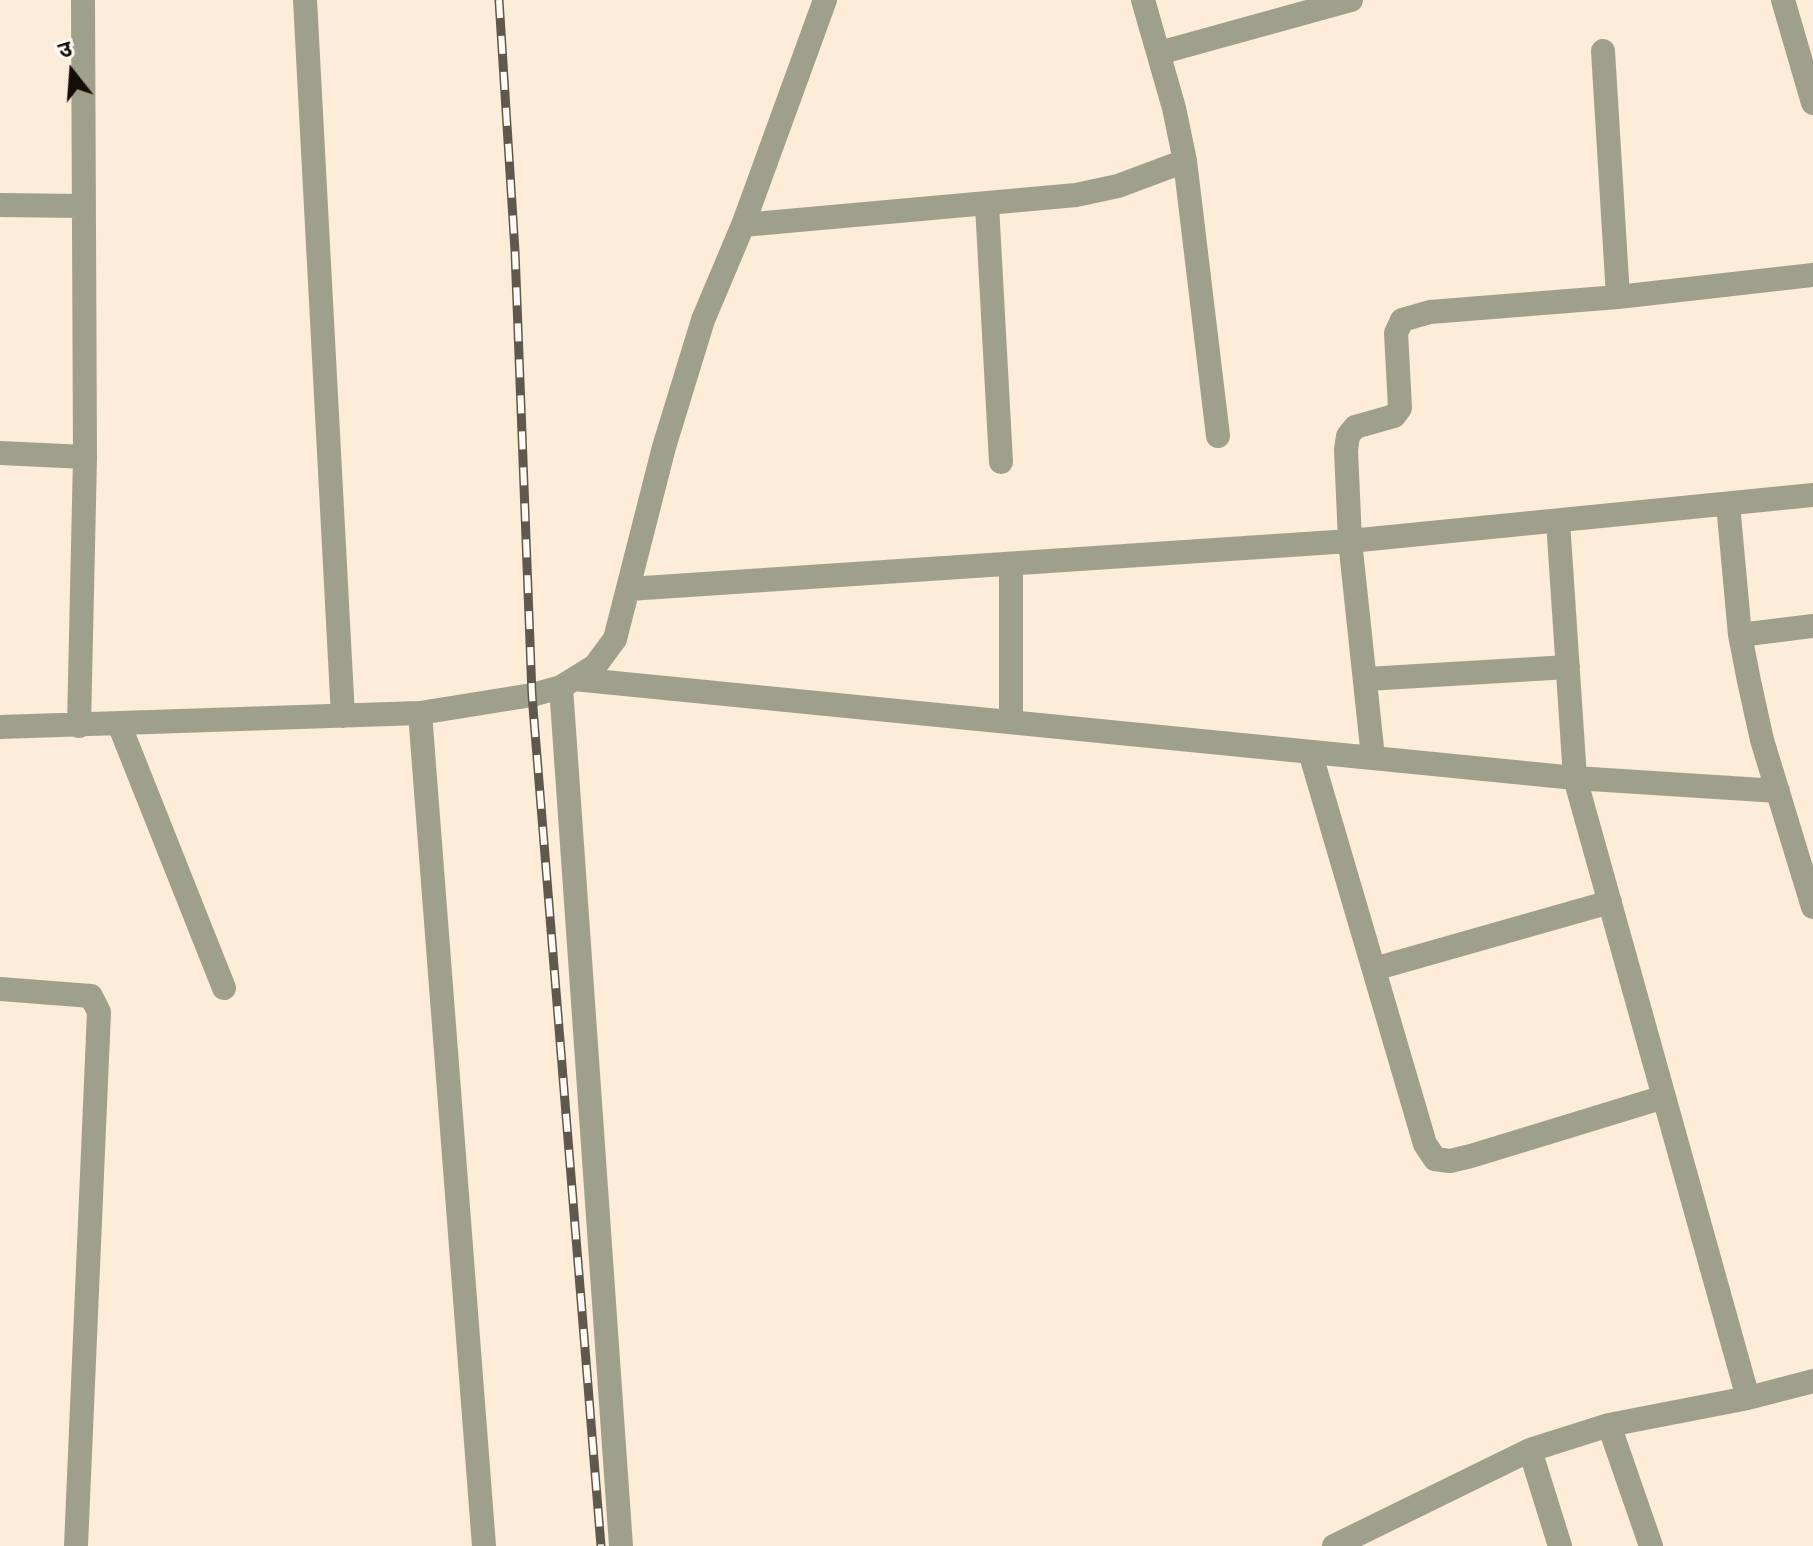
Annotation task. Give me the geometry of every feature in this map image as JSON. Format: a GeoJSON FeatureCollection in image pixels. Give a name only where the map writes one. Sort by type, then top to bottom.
{"type":"FeatureCollection","features":[{"type":"Feature","properties":{"kind":"street"},"geometry":{"type":"LineString","coordinates":[[79,726],[85,457],[81,206],[83,0]]}},
{"type":"Feature","properties":{"kind":"street"},"geometry":{"type":"LineString","coordinates":[[305,0],[343,716]]}},
{"type":"Feature","properties":{"kind":"street"},"geometry":{"type":"LineString","coordinates":[[0,727],[420,713],[532,695],[568,683],[595,666],[615,639],[681,386],[703,320],[743,225],[825,0]]}},
{"type":"Feature","properties":{"kind":"street"},"geometry":{"type":"LineString","coordinates":[[1143,0],[1185,161],[1218,436]]}},
{"type":"Feature","properties":{"kind":"street"},"geometry":{"type":"LineString","coordinates":[[1159,53],[1351,0]]}},
{"type":"Feature","properties":{"kind":"street"},"geometry":{"type":"LineString","coordinates":[[1783,0],[1813,103]]}},
{"type":"Feature","properties":{"kind":"street"},"geometry":{"type":"LineString","coordinates":[[1603,51],[1618,297]]}},
{"type":"Feature","properties":{"kind":"street"},"geometry":{"type":"LineString","coordinates":[[743,225],[987,205],[1118,186],[1185,161]]}},
{"type":"Feature","properties":{"kind":"street"},"geometry":{"type":"LineString","coordinates":[[0,205],[81,206]]}},
{"type":"Feature","properties":{"kind":"street"},"geometry":{"type":"LineString","coordinates":[[987,205],[1001,462]]}},
{"type":"Feature","properties":{"kind":"street"},"geometry":{"type":"LineString","coordinates":[[1373,757],[1350,541],[1348,436],[1355,427],[1394,416],[1400,408],[1396,333],[1402,320],[1430,312],[1618,297],[1813,275]]}},
{"type":"Feature","properties":{"kind":"street"},"geometry":{"type":"LineString","coordinates":[[0,453],[85,457]]}},
{"type":"Feature","properties":{"kind":"street"},"geometry":{"type":"LineString","coordinates":[[629,589],[1350,541],[1813,495]]}},
{"type":"Feature","properties":{"kind":"street"},"geometry":{"type":"LineString","coordinates":[[1728,504],[1740,635],[1762,740],[1813,907]]}},
{"type":"Feature","properties":{"kind":"street"},"geometry":{"type":"LineString","coordinates":[[1558,521],[1575,778],[1748,1398]]}},
{"type":"Feature","properties":{"kind":"street"},"geometry":{"type":"LineString","coordinates":[[1011,564],[1011,722]]}},
{"type":"Feature","properties":{"kind":"street"},"geometry":{"type":"LineString","coordinates":[[1740,635],[1813,626]]}},
{"type":"Feature","properties":{"kind":"street"},"geometry":{"type":"LineString","coordinates":[[1367,679],[1568,667]]}},
{"type":"Feature","properties":{"kind":"street"},"geometry":{"type":"LineString","coordinates":[[568,683],[1011,722],[1575,778],[1778,791]]}},
{"type":"Feature","properties":{"kind":"street"},"geometry":{"type":"LineString","coordinates":[[568,683],[621,1546]]}},
{"type":"Feature","properties":{"kind":"street"},"geometry":{"type":"LineString","coordinates":[[420,713],[484,1546]]}},
{"type":"Feature","properties":{"kind":"street"},"geometry":{"type":"LineString","coordinates":[[119,724],[224,988]]}},
{"type":"Feature","properties":{"kind":"street"},"geometry":{"type":"LineString","coordinates":[[1310,752],[1425,1144],[1435,1159],[1450,1161],[1471,1156],[1664,1097]]}},
{"type":"Feature","properties":{"kind":"street"},"geometry":{"type":"LineString","coordinates":[[1374,969],[1610,902]]}},
{"type":"Feature","properties":{"kind":"street"},"geometry":{"type":"LineString","coordinates":[[0,989],[91,996],[99,1012],[76,1546]]}},
{"type":"Feature","properties":{"kind":"street"},"geometry":{"type":"LineString","coordinates":[[1334,1546],[1368,1538],[1530,1450],[1609,1425],[1748,1398],[1813,1381]]}},
{"type":"Feature","properties":{"kind":"street"},"geometry":{"type":"LineString","coordinates":[[1609,1425],[1651,1546]]}},
{"type":"Feature","properties":{"kind":"street"},"geometry":{"type":"LineString","coordinates":[[1530,1450],[1560,1546]]}},
{"type":"Feature","properties":{"kind":"railway"},"geometry":{"type":"LineString","coordinates":[[499,0],[515,251],[532,695],[601,1546]]}}]}
